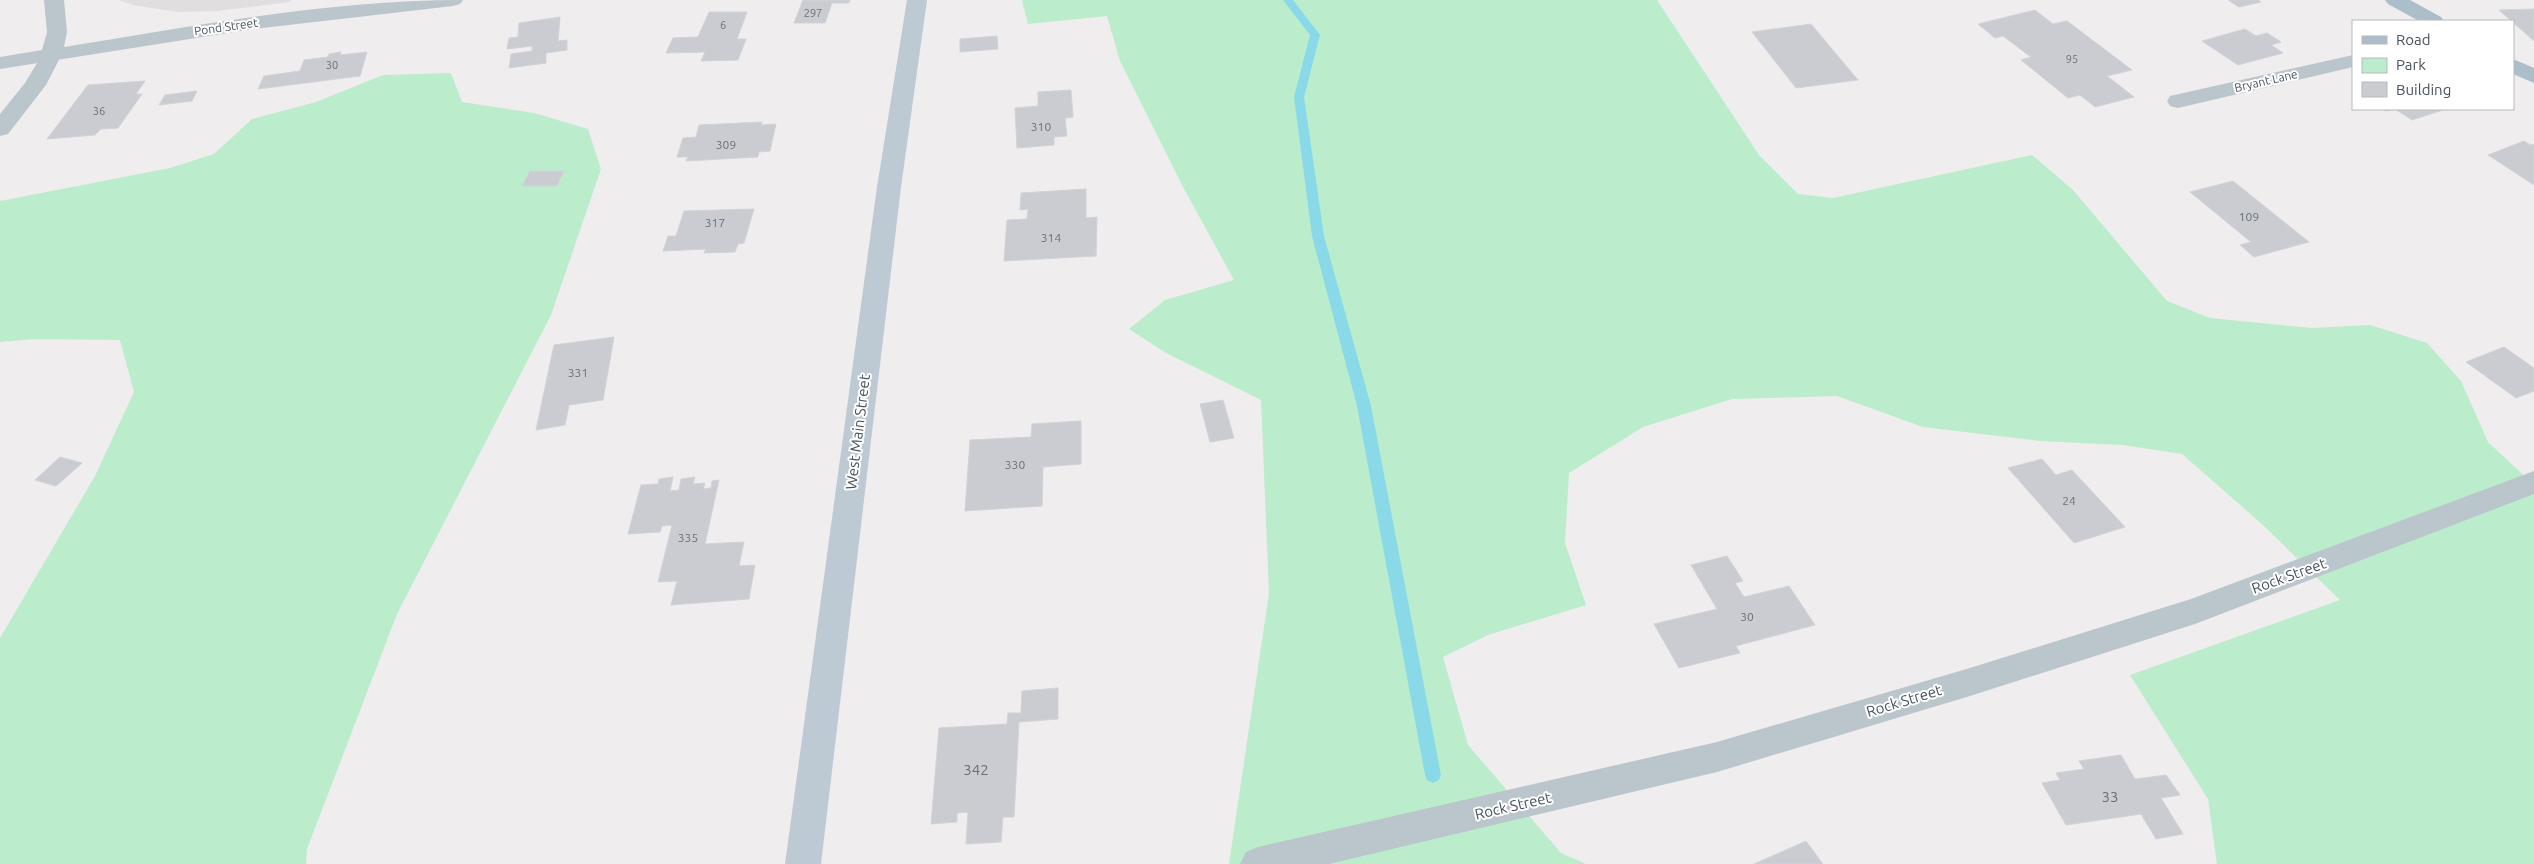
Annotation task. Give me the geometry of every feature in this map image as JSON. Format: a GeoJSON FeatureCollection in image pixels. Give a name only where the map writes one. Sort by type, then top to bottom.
{"type":"FeatureCollection","features":[{"type":"Feature","properties":{"kind":"main road","name":"West Main Street"},"geometry":{"type":"LineString","coordinates":[[803,864],[889,187],[917,0]]}},
{"type":"Feature","properties":{"kind":"main road"},"geometry":{"type":"LineString","coordinates":[[2395,0],[2432,20]]}},
{"type":"Feature","properties":{"kind":"main road"},"geometry":{"type":"LineString","coordinates":[[2514,66],[2534,77]]}},
{"type":"Feature","properties":{"kind":"street"},"geometry":{"type":"LineString","coordinates":[[0,129],[35,85],[52,54],[57,32],[54,0]]}},
{"type":"Feature","properties":{"kind":"street","name":"Pond Street"},"geometry":{"type":"LineString","coordinates":[[0,63],[253,23],[453,0]]}},
{"type":"Feature","properties":{"kind":"street","name":"Bryant Lane"},"geometry":{"type":"LineString","coordinates":[[2178,100],[2352,61]]}},
{"type":"Feature","properties":{"kind":"street","name":"Rock Street"},"geometry":{"type":"LineString","coordinates":[[1258,864],[1717,757],[1951,687],[2195,611],[2394,538],[2534,482]]}},
{"type":"Feature","properties":{"kind":"shaded area"},"geometry":{"type":"Polygon","coordinates":[[[119,0],[291,0],[290,2],[217,11],[177,12],[133,5],[119,0]]]}},
{"type":"Feature","properties":{"kind":"green space"},"geometry":{"type":"Polygon","coordinates":[[[1022,0],[1657,0],[1759,155],[1798,194],[1833,198],[2032,155],[2073,190],[2167,301],[2210,318],[2312,328],[2370,325],[2427,343],[2461,381],[2488,442],[2534,485],[2534,864],[2217,864],[2208,799],[2130,675],[2340,600],[2263,525],[2182,454],[2123,445],[2040,441],[1923,427],[1837,396],[1732,399],[1643,427],[1569,473],[1565,543],[1586,605],[1488,635],[1443,657],[1468,745],[1561,853],[1586,864],[1229,864],[1269,593],[1261,400],[1166,353],[1129,329],[1165,300],[1234,280],[1183,187],[1120,61],[1107,16],[1028,24],[1022,0]]]}},
{"type":"Feature","properties":{"kind":"green space"},"geometry":{"type":"Polygon","coordinates":[[[451,73],[462,102],[534,113],[588,129],[601,169],[551,315],[397,614],[307,849],[306,864],[0,864],[0,638],[95,476],[134,392],[120,340],[35,339],[0,342],[0,201],[170,168],[214,154],[252,119],[316,102],[383,75],[451,73]]]}},
{"type":"Feature","properties":{"kind":"building"},"geometry":{"type":"Polygon","coordinates":[[[803,0],[850,0],[849,3],[832,3],[825,23],[794,23],[803,0]]]}},
{"type":"Feature","properties":{"kind":"building"},"geometry":{"type":"Polygon","coordinates":[[[2228,0],[2258,0],[2261,2],[2239,7],[2228,0]]]}},
{"type":"Feature","properties":{"kind":"building"},"geometry":{"type":"Polygon","coordinates":[[[2534,9],[2534,41],[2514,23],[2514,20],[2510,20],[2499,10],[2534,9]]]}},
{"type":"Feature","properties":{"kind":"building"},"geometry":{"type":"Polygon","coordinates":[[[2035,10],[2053,24],[2067,21],[2132,70],[2107,76],[2134,97],[2095,107],[2080,95],[2068,98],[2021,60],[2031,57],[2003,36],[1995,38],[1978,24],[2035,10]]]}},
{"type":"Feature","properties":{"kind":"building"},"geometry":{"type":"Polygon","coordinates":[[[709,12],[747,12],[737,39],[746,39],[738,60],[701,61],[705,52],[666,53],[673,38],[698,37],[709,12]]]}},
{"type":"Feature","properties":{"kind":"building"},"geometry":{"type":"Polygon","coordinates":[[[560,17],[558,41],[567,40],[567,50],[546,53],[546,63],[509,68],[511,54],[532,51],[532,46],[507,49],[509,38],[518,37],[519,23],[560,17]]]}},
{"type":"Feature","properties":{"kind":"building"},"geometry":{"type":"Polygon","coordinates":[[[1811,24],[1858,80],[1796,88],[1752,32],[1811,24]]]}},
{"type":"Feature","properties":{"kind":"building"},"geometry":{"type":"Polygon","coordinates":[[[2245,29],[2256,36],[2267,33],[2281,42],[2271,45],[2283,53],[2238,65],[2202,41],[2245,29]]]}},
{"type":"Feature","properties":{"kind":"building"},"geometry":{"type":"Polygon","coordinates":[[[997,36],[998,49],[960,52],[960,39],[997,36]]]}},
{"type":"Feature","properties":{"kind":"building"},"geometry":{"type":"Polygon","coordinates":[[[341,52],[340,55],[367,52],[360,76],[258,89],[264,76],[300,71],[304,60],[328,57],[329,54],[341,52]]]}},
{"type":"Feature","properties":{"kind":"building"},"geometry":{"type":"Polygon","coordinates":[[[145,81],[136,94],[142,94],[118,128],[101,129],[95,135],[47,139],[88,85],[145,81]]]}},
{"type":"Feature","properties":{"kind":"building"},"geometry":{"type":"Polygon","coordinates":[[[1071,90],[1073,117],[1065,118],[1067,136],[1054,137],[1054,145],[1017,148],[1015,108],[1038,106],[1038,92],[1071,90]]]}},
{"type":"Feature","properties":{"kind":"building"},"geometry":{"type":"Polygon","coordinates":[[[197,91],[192,101],[159,105],[165,95],[197,91]]]}},
{"type":"Feature","properties":{"kind":"building"},"geometry":{"type":"Polygon","coordinates":[[[2397,110],[2443,110],[2412,120],[2397,110]]]}},
{"type":"Feature","properties":{"kind":"building"},"geometry":{"type":"Polygon","coordinates":[[[762,122],[761,125],[776,124],[770,151],[759,152],[758,157],[686,161],[688,157],[677,157],[683,138],[696,137],[699,125],[762,122]]]}},
{"type":"Feature","properties":{"kind":"building"},"geometry":{"type":"Polygon","coordinates":[[[2524,141],[2530,145],[2534,144],[2534,185],[2488,155],[2524,141]]]}},
{"type":"Feature","properties":{"kind":"building"},"geometry":{"type":"Polygon","coordinates":[[[530,171],[564,171],[557,186],[522,186],[530,171]]]}},
{"type":"Feature","properties":{"kind":"building"},"geometry":{"type":"Polygon","coordinates":[[[2233,181],[2309,242],[2254,257],[2240,245],[2251,242],[2190,192],[2233,181]]]}},
{"type":"Feature","properties":{"kind":"building"},"geometry":{"type":"Polygon","coordinates":[[[1086,189],[1086,218],[1097,217],[1096,256],[1004,261],[1007,220],[1027,219],[1028,209],[1020,210],[1021,193],[1086,189]]]}},
{"type":"Feature","properties":{"kind":"building"},"geometry":{"type":"Polygon","coordinates":[[[754,209],[744,243],[738,244],[735,252],[704,253],[706,249],[663,251],[668,236],[676,236],[684,211],[754,209]]]}},
{"type":"Feature","properties":{"kind":"building"},"geometry":{"type":"Polygon","coordinates":[[[614,337],[603,400],[569,405],[565,425],[536,430],[554,345],[614,337]]]}},
{"type":"Feature","properties":{"kind":"building"},"geometry":{"type":"Polygon","coordinates":[[[2504,347],[2534,368],[2534,391],[2516,398],[2466,362],[2504,347]]]}},
{"type":"Feature","properties":{"kind":"building"},"geometry":{"type":"Polygon","coordinates":[[[1223,400],[1234,438],[1210,442],[1200,404],[1223,400]]]}},
{"type":"Feature","properties":{"kind":"building"},"geometry":{"type":"Polygon","coordinates":[[[1081,421],[1081,464],[1043,467],[1042,506],[965,511],[970,440],[1031,437],[1032,424],[1081,421]]]}},
{"type":"Feature","properties":{"kind":"building"},"geometry":{"type":"Polygon","coordinates":[[[60,457],[82,463],[56,486],[35,480],[60,457]]]}},
{"type":"Feature","properties":{"kind":"building"},"geometry":{"type":"Polygon","coordinates":[[[2042,459],[2056,475],[2072,470],[2125,527],[2074,543],[2008,468],[2042,459]]]}},
{"type":"Feature","properties":{"kind":"building"},"geometry":{"type":"Polygon","coordinates":[[[673,477],[670,491],[679,490],[681,479],[695,477],[693,484],[705,483],[703,489],[711,488],[712,481],[719,480],[705,544],[744,542],[739,566],[755,565],[749,599],[671,605],[677,581],[658,582],[672,525],[662,526],[660,532],[628,534],[641,485],[658,484],[659,479],[673,477]]]}},
{"type":"Feature","properties":{"kind":"building"},"geometry":{"type":"Polygon","coordinates":[[[1727,556],[1743,581],[1735,583],[1744,597],[1789,586],[1815,625],[1736,646],[1740,653],[1679,668],[1654,624],[1717,609],[1691,565],[1727,556]]]}},
{"type":"Feature","properties":{"kind":"building"},"geometry":{"type":"Polygon","coordinates":[[[1058,688],[1058,719],[1019,722],[1014,817],[1003,817],[1001,842],[966,844],[968,812],[957,813],[957,822],[931,824],[939,728],[1007,724],[1008,713],[1021,713],[1022,691],[1058,688]]]}},
{"type":"Feature","properties":{"kind":"building"},"geometry":{"type":"Polygon","coordinates":[[[2121,755],[2135,779],[2166,775],[2180,795],[2161,798],[2183,834],[2156,839],[2141,814],[2066,825],[2042,783],[2060,780],[2056,773],[2084,769],[2079,761],[2121,755]]]}},
{"type":"Feature","properties":{"kind":"building"},"geometry":{"type":"Polygon","coordinates":[[[1806,841],[1823,864],[1754,864],[1806,841]]]}},
{"type":"Feature","properties":{"kind":"waterway"},"geometry":{"type":"LineString","coordinates":[[1288,0],[1315,35],[1299,97],[1318,236],[1364,406],[1433,775]]}}]}
